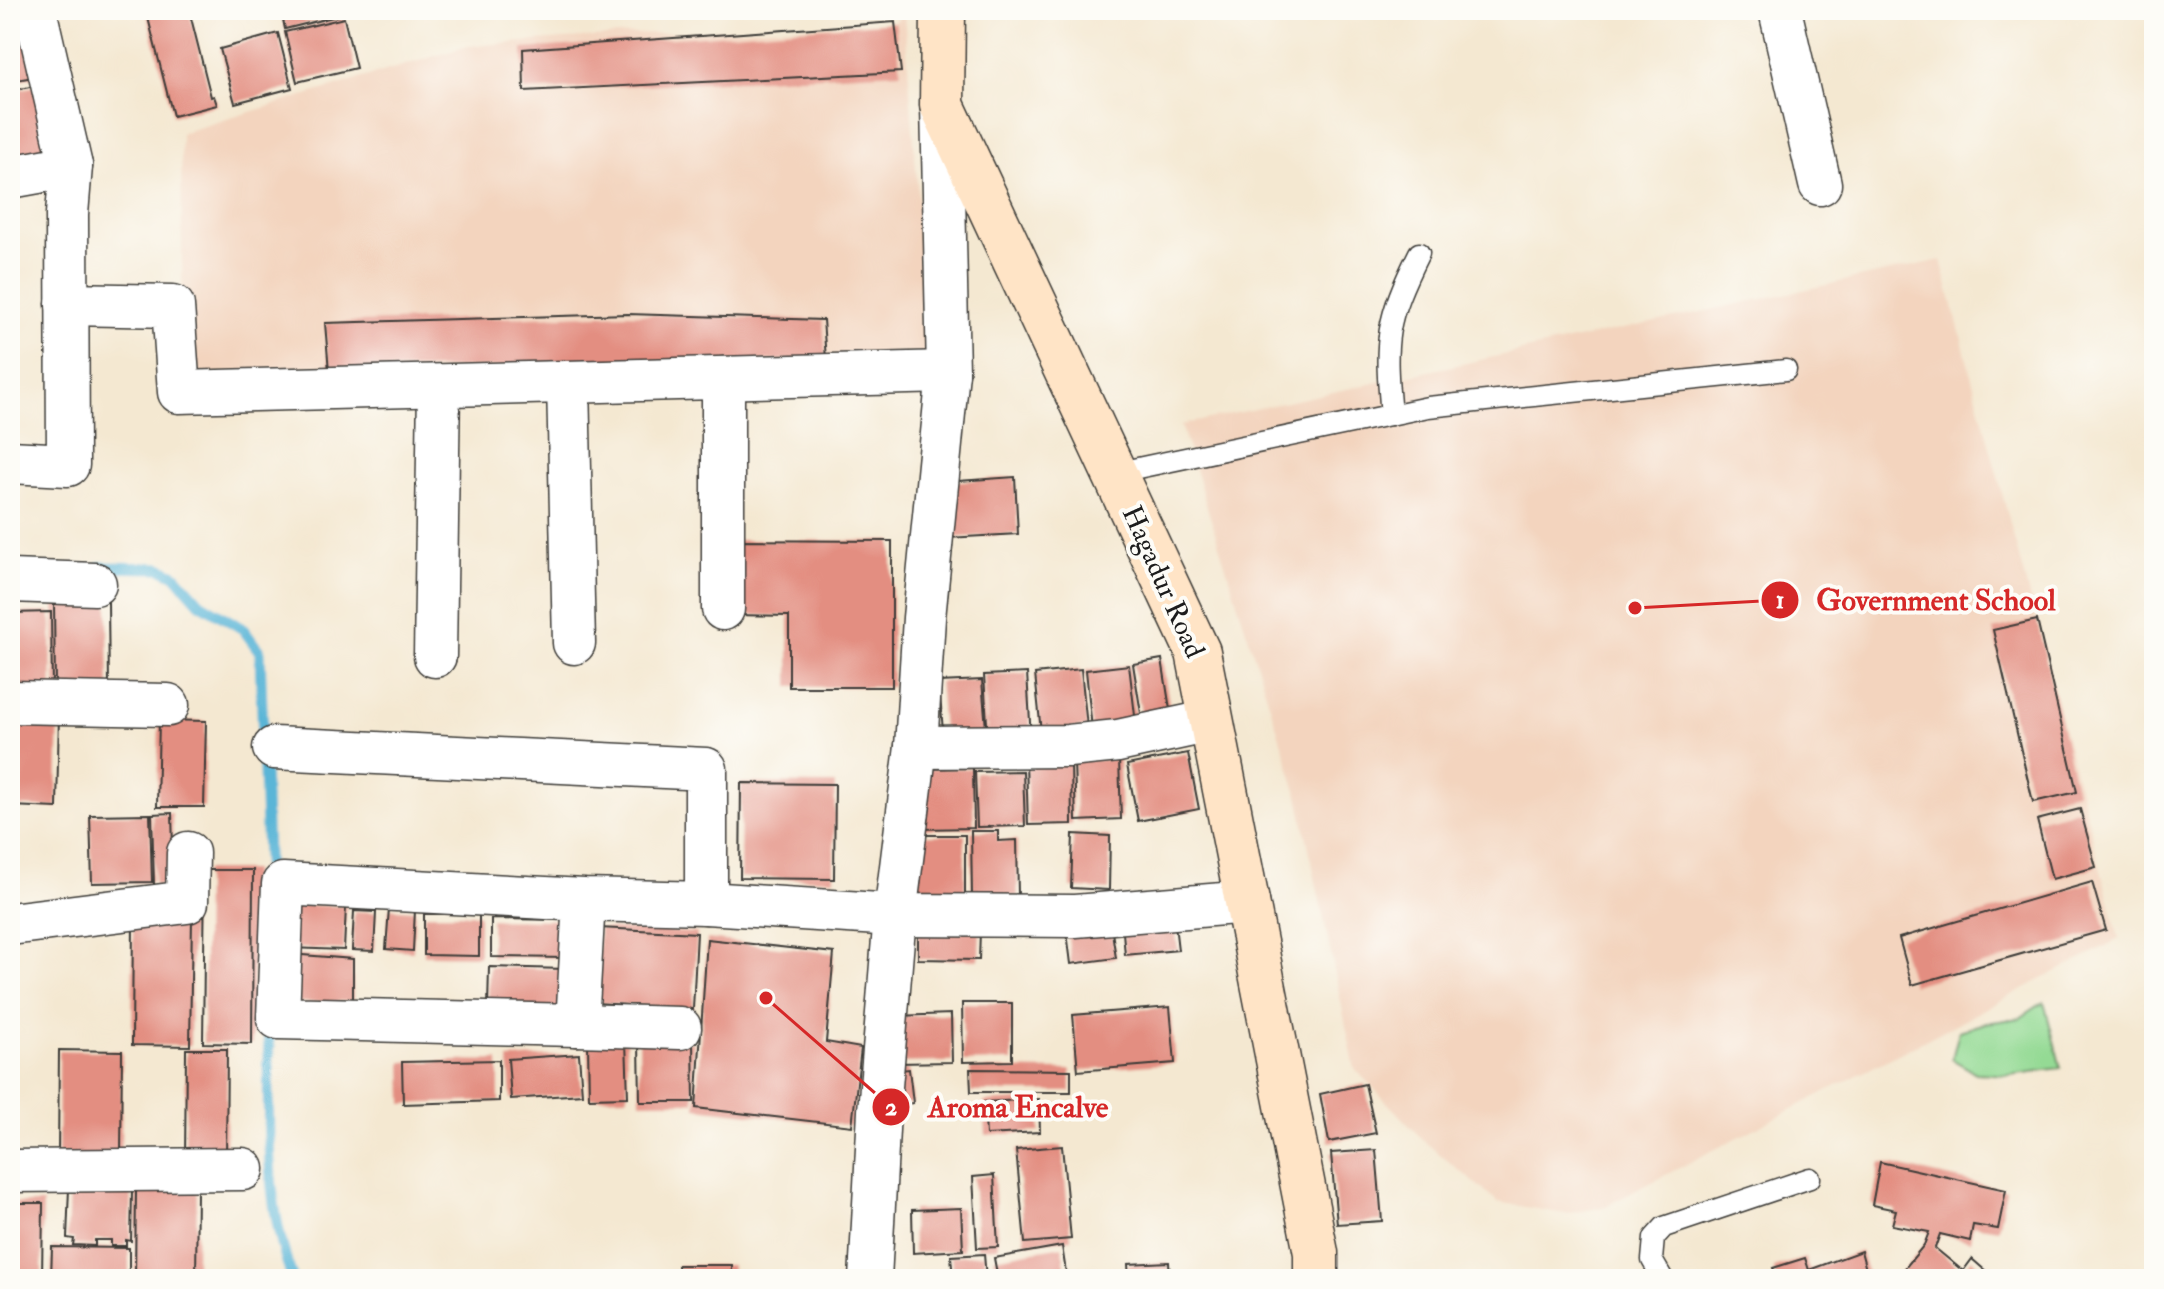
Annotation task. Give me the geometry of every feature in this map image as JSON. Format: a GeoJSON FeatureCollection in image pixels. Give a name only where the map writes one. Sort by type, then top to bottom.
{"type":"FeatureCollection","features":[{"type":"Feature","properties":{"kind":"street"},"geometry":{"type":"LineString","coordinates":[[10,462],[68,465],[67,214],[71,166],[35,10]]}},
{"type":"Feature","properties":{"kind":"street","name":"Hagadur Road"},"geometry":{"type":"LineString","coordinates":[[943,10],[942,105],[1198,652],[1316,1253],[1316,1279]]}},
{"type":"Feature","properties":{"kind":"street"},"geometry":{"type":"LineString","coordinates":[[1780,10],[1820,184]]}},
{"type":"Feature","properties":{"kind":"street"},"geometry":{"type":"LineString","coordinates":[[870,1279],[879,1111],[895,915],[916,747],[924,618],[948,372],[942,105]]}},
{"type":"Feature","properties":{"kind":"street"},"geometry":{"type":"LineString","coordinates":[[10,177],[71,166]]}},
{"type":"Feature","properties":{"kind":"street"},"geometry":{"type":"LineString","coordinates":[[67,304],[173,306],[179,392],[948,372]]}},
{"type":"Feature","properties":{"kind":"street"},"geometry":{"type":"LineString","coordinates":[[723,378],[723,609]]}},
{"type":"Feature","properties":{"kind":"street"},"geometry":{"type":"LineString","coordinates":[[568,383],[574,643]]}},
{"type":"Feature","properties":{"kind":"street"},"geometry":{"type":"LineString","coordinates":[[435,656],[439,386]]}},
{"type":"Feature","properties":{"kind":"street"},"geometry":{"type":"LineString","coordinates":[[10,581],[95,584]]}},
{"type":"Feature","properties":{"kind":"street"},"geometry":{"type":"LineString","coordinates":[[10,702],[168,705]]}},
{"type":"Feature","properties":{"kind":"street"},"geometry":{"type":"LineString","coordinates":[[916,747],[1068,746],[1118,741],[1211,721]]}},
{"type":"Feature","properties":{"kind":"street"},"geometry":{"type":"LineString","coordinates":[[274,748],[706,769],[706,903]]}},
{"type":"Feature","properties":{"kind":"street"},"geometry":{"type":"LineString","coordinates":[[10,924],[187,902],[188,853]]}},
{"type":"Feature","properties":{"kind":"street"},"geometry":{"type":"LineString","coordinates":[[680,1028],[278,1018],[283,884],[584,900],[706,903],[895,915],[1075,916],[1248,902]]}},
{"type":"Feature","properties":{"kind":"street"},"geometry":{"type":"LineString","coordinates":[[577,1025],[584,900]]}},
{"type":"Feature","properties":{"kind":"street"},"geometry":{"type":"LineString","coordinates":[[10,1171],[243,1169]]}},
{"type":"Feature","properties":{"kind":"lane"},"geometry":{"type":"LineString","coordinates":[[1391,415],[1386,355],[1389,326],[1397,296],[1419,253]]}},
{"type":"Feature","properties":{"kind":"lane"},"geometry":{"type":"LineString","coordinates":[[1114,473],[1428,407],[1786,370]]}},
{"type":"Feature","properties":{"kind":"lane"},"geometry":{"type":"LineString","coordinates":[[1663,1279],[1652,1260],[1654,1238],[1664,1227],[1810,1178]]}},
{"type":"Feature","properties":{"kind":"shaded area"},"geometry":{"type":"Polygon","coordinates":[[[904,14],[931,361],[183,382],[181,133],[468,46],[635,34],[894,22],[904,14]]]}},
{"type":"Feature","properties":{"kind":"shaded area"},"geometry":{"type":"Polygon","coordinates":[[[1941,260],[2119,939],[1604,1207],[1565,1214],[1498,1202],[1426,1143],[1355,1069],[1297,791],[1181,425],[1941,260]]]}},
{"type":"Feature","properties":{"kind":"green space"},"geometry":{"type":"Polygon","coordinates":[[[2044,1002],[2061,1068],[2009,1075],[1976,1073],[1952,1059],[1959,1031],[2020,1018],[2044,1002]]]}},
{"type":"Feature","properties":{"kind":"building"},"geometry":{"type":"Polygon","coordinates":[[[146,10],[189,10],[211,97],[214,96],[217,105],[173,116],[146,10]]]}},
{"type":"Feature","properties":{"kind":"building"},"geometry":{"type":"Polygon","coordinates":[[[281,10],[344,10],[345,14],[285,29],[281,10]]]}},
{"type":"Feature","properties":{"kind":"building"},"geometry":{"type":"Polygon","coordinates":[[[24,18],[34,77],[10,81],[10,21],[24,18]]]}},
{"type":"Feature","properties":{"kind":"building"},"geometry":{"type":"Polygon","coordinates":[[[344,18],[356,68],[297,82],[285,32],[344,18]]]}},
{"type":"Feature","properties":{"kind":"building"},"geometry":{"type":"Polygon","coordinates":[[[895,22],[901,72],[524,91],[523,49],[895,22]]]}},
{"type":"Feature","properties":{"kind":"building"},"geometry":{"type":"Polygon","coordinates":[[[278,33],[292,88],[235,103],[220,49],[278,33]]]}},
{"type":"Feature","properties":{"kind":"building"},"geometry":{"type":"Polygon","coordinates":[[[35,86],[49,160],[10,168],[10,91],[35,86]]]}},
{"type":"Feature","properties":{"kind":"building"},"geometry":{"type":"Polygon","coordinates":[[[628,314],[823,320],[826,359],[329,371],[325,323],[628,314]]]}},
{"type":"Feature","properties":{"kind":"building"},"geometry":{"type":"Polygon","coordinates":[[[1015,477],[1018,534],[948,538],[944,482],[1015,477]]]}},
{"type":"Feature","properties":{"kind":"building"},"geometry":{"type":"Polygon","coordinates":[[[733,540],[892,541],[892,687],[789,687],[789,616],[733,615],[733,540]]]}},
{"type":"Feature","properties":{"kind":"building"},"geometry":{"type":"Polygon","coordinates":[[[108,601],[109,687],[55,688],[54,602],[108,601]]]}},
{"type":"Feature","properties":{"kind":"building"},"geometry":{"type":"Polygon","coordinates":[[[51,612],[52,690],[10,691],[10,613],[51,612]]]}},
{"type":"Feature","properties":{"kind":"building"},"geometry":{"type":"Polygon","coordinates":[[[2037,620],[2077,792],[2033,802],[1993,630],[2037,620]]]}},
{"type":"Feature","properties":{"kind":"building"},"geometry":{"type":"Polygon","coordinates":[[[1162,659],[1172,722],[1143,726],[1133,664],[1162,659]]]}},
{"type":"Feature","properties":{"kind":"building"},"geometry":{"type":"Polygon","coordinates":[[[1129,665],[1136,724],[1092,729],[1086,670],[1129,665]]]}},
{"type":"Feature","properties":{"kind":"building"},"geometry":{"type":"Polygon","coordinates":[[[1081,669],[1087,727],[1041,732],[1035,674],[1081,669]]]}},
{"type":"Feature","properties":{"kind":"building"},"geometry":{"type":"Polygon","coordinates":[[[1027,673],[1031,738],[988,740],[984,675],[1027,673]]]}},
{"type":"Feature","properties":{"kind":"building"},"geometry":{"type":"Polygon","coordinates":[[[982,680],[987,741],[944,744],[939,682],[982,680]]]}},
{"type":"Feature","properties":{"kind":"building"},"geometry":{"type":"Polygon","coordinates":[[[14,712],[59,713],[57,808],[12,806],[14,712]]]}},
{"type":"Feature","properties":{"kind":"building"},"geometry":{"type":"Polygon","coordinates":[[[159,720],[206,721],[204,807],[157,807],[159,720]]]}},
{"type":"Feature","properties":{"kind":"building"},"geometry":{"type":"Polygon","coordinates":[[[1188,753],[1199,809],[1138,821],[1127,765],[1188,753]]]}},
{"type":"Feature","properties":{"kind":"building"},"geometry":{"type":"Polygon","coordinates":[[[1119,759],[1121,819],[1076,821],[1074,761],[1119,759]]]}},
{"type":"Feature","properties":{"kind":"building"},"geometry":{"type":"Polygon","coordinates":[[[1071,760],[1072,824],[1028,825],[1026,761],[1071,760]]]}},
{"type":"Feature","properties":{"kind":"building"},"geometry":{"type":"Polygon","coordinates":[[[973,768],[974,828],[920,829],[919,769],[973,768]]]}},
{"type":"Feature","properties":{"kind":"building"},"geometry":{"type":"Polygon","coordinates":[[[1023,771],[1025,826],[977,827],[975,772],[1023,771]]]}},
{"type":"Feature","properties":{"kind":"building"},"geometry":{"type":"Polygon","coordinates":[[[741,783],[835,784],[834,879],[740,878],[741,783]]]}},
{"type":"Feature","properties":{"kind":"building"},"geometry":{"type":"Polygon","coordinates":[[[2080,809],[2096,867],[2052,879],[2037,820],[2080,809]]]}},
{"type":"Feature","properties":{"kind":"building"},"geometry":{"type":"Polygon","coordinates":[[[172,813],[174,884],[154,885],[152,814],[172,813]]]}},
{"type":"Feature","properties":{"kind":"building"},"geometry":{"type":"Polygon","coordinates":[[[150,814],[152,882],[92,883],[90,815],[150,814]]]}},
{"type":"Feature","properties":{"kind":"building"},"geometry":{"type":"Polygon","coordinates":[[[971,831],[998,831],[998,841],[1017,840],[1018,896],[972,897],[971,831]]]}},
{"type":"Feature","properties":{"kind":"building"},"geometry":{"type":"Polygon","coordinates":[[[1073,834],[1110,836],[1109,890],[1071,888],[1073,834]]]}},
{"type":"Feature","properties":{"kind":"building"},"geometry":{"type":"Polygon","coordinates":[[[918,835],[965,835],[965,900],[919,900],[918,835]]]}},
{"type":"Feature","properties":{"kind":"building"},"geometry":{"type":"Polygon","coordinates":[[[205,870],[253,870],[252,1044],[203,1043],[205,870]]]}},
{"type":"Feature","properties":{"kind":"building"},"geometry":{"type":"Polygon","coordinates":[[[2092,882],[2106,930],[1912,985],[1899,938],[2092,882]]]}},
{"type":"Feature","properties":{"kind":"building"},"geometry":{"type":"Polygon","coordinates":[[[289,905],[346,906],[344,950],[289,948],[289,905]]]}},
{"type":"Feature","properties":{"kind":"building"},"geometry":{"type":"Polygon","coordinates":[[[389,908],[415,910],[413,951],[386,949],[389,908]]]}},
{"type":"Feature","properties":{"kind":"building"},"geometry":{"type":"Polygon","coordinates":[[[354,911],[376,912],[374,951],[352,950],[354,911]]]}},
{"type":"Feature","properties":{"kind":"building"},"geometry":{"type":"Polygon","coordinates":[[[424,914],[479,914],[479,956],[424,955],[424,914]]]}},
{"type":"Feature","properties":{"kind":"building"},"geometry":{"type":"Polygon","coordinates":[[[133,916],[192,917],[190,1046],[132,1045],[133,916]]]}},
{"type":"Feature","properties":{"kind":"building"},"geometry":{"type":"Polygon","coordinates":[[[1174,916],[1178,950],[1125,955],[1122,921],[1174,916]]]}},
{"type":"Feature","properties":{"kind":"building"},"geometry":{"type":"Polygon","coordinates":[[[491,919],[567,920],[566,958],[491,957],[491,919]]]}},
{"type":"Feature","properties":{"kind":"building"},"geometry":{"type":"Polygon","coordinates":[[[1110,919],[1116,958],[1071,964],[1066,924],[1110,919]]]}},
{"type":"Feature","properties":{"kind":"building"},"geometry":{"type":"Polygon","coordinates":[[[599,928],[697,933],[693,1009],[595,1003],[599,928]]]}},
{"type":"Feature","properties":{"kind":"building"},"geometry":{"type":"Polygon","coordinates":[[[918,930],[980,931],[979,960],[918,959],[918,930]]]}},
{"type":"Feature","properties":{"kind":"building"},"geometry":{"type":"Polygon","coordinates":[[[707,939],[834,953],[826,1042],[861,1048],[852,1126],[696,1108],[707,939]]]}},
{"type":"Feature","properties":{"kind":"building"},"geometry":{"type":"Polygon","coordinates":[[[289,954],[353,959],[353,1001],[290,1003],[289,954]]]}},
{"type":"Feature","properties":{"kind":"building"},"geometry":{"type":"Polygon","coordinates":[[[489,967],[566,969],[565,1009],[488,1007],[489,967]]]}},
{"type":"Feature","properties":{"kind":"building"},"geometry":{"type":"Polygon","coordinates":[[[962,1003],[1012,1003],[1012,1061],[963,1062],[962,1003]]]}},
{"type":"Feature","properties":{"kind":"building"},"geometry":{"type":"Polygon","coordinates":[[[1170,1007],[1175,1063],[1078,1071],[1073,1015],[1170,1007]]]}},
{"type":"Feature","properties":{"kind":"building"},"geometry":{"type":"Polygon","coordinates":[[[951,1014],[952,1062],[897,1063],[896,1016],[951,1014]]]}},
{"type":"Feature","properties":{"kind":"building"},"geometry":{"type":"Polygon","coordinates":[[[626,1041],[628,1097],[589,1098],[588,1042],[626,1041]]]}},
{"type":"Feature","properties":{"kind":"building"},"geometry":{"type":"Polygon","coordinates":[[[639,1042],[693,1042],[694,1102],[640,1102],[639,1042]]]}},
{"type":"Feature","properties":{"kind":"building"},"geometry":{"type":"Polygon","coordinates":[[[186,1049],[227,1049],[226,1162],[185,1162],[186,1049]]]}},
{"type":"Feature","properties":{"kind":"building"},"geometry":{"type":"Polygon","coordinates":[[[59,1050],[122,1051],[121,1157],[58,1156],[59,1050]]]}},
{"type":"Feature","properties":{"kind":"building"},"geometry":{"type":"Polygon","coordinates":[[[579,1054],[582,1094],[511,1099],[508,1059],[579,1054]]]}},
{"type":"Feature","properties":{"kind":"building"},"geometry":{"type":"Polygon","coordinates":[[[499,1060],[499,1101],[403,1104],[402,1062],[499,1060]]]}},
{"type":"Feature","properties":{"kind":"building"},"geometry":{"type":"Polygon","coordinates":[[[909,1069],[913,1103],[896,1106],[892,1071],[909,1069]]]}},
{"type":"Feature","properties":{"kind":"building"},"geometry":{"type":"Polygon","coordinates":[[[970,1069],[1071,1070],[1071,1092],[971,1092],[970,1069]]]}},
{"type":"Feature","properties":{"kind":"building"},"geometry":{"type":"Polygon","coordinates":[[[1365,1084],[1376,1133],[1329,1142],[1320,1094],[1365,1084]]]}},
{"type":"Feature","properties":{"kind":"building"},"geometry":{"type":"Polygon","coordinates":[[[1039,1099],[1040,1132],[986,1135],[984,1102],[1039,1099]]]}},
{"type":"Feature","properties":{"kind":"building"},"geometry":{"type":"Polygon","coordinates":[[[1062,1146],[1071,1239],[1025,1243],[1016,1150],[1062,1146]]]}},
{"type":"Feature","properties":{"kind":"building"},"geometry":{"type":"Polygon","coordinates":[[[1376,1150],[1382,1221],[1337,1224],[1331,1153],[1376,1150]]]}},
{"type":"Feature","properties":{"kind":"building"},"geometry":{"type":"Polygon","coordinates":[[[1880,1162],[2006,1190],[1998,1229],[1973,1225],[1970,1241],[1940,1234],[1935,1248],[1963,1271],[1972,1259],[1995,1279],[1896,1279],[1924,1245],[1929,1232],[1892,1225],[1896,1210],[1872,1205],[1880,1162]]]}},
{"type":"Feature","properties":{"kind":"building"},"geometry":{"type":"Polygon","coordinates":[[[994,1175],[998,1247],[977,1248],[973,1177],[994,1175]]]}},
{"type":"Feature","properties":{"kind":"building"},"geometry":{"type":"Polygon","coordinates":[[[69,1188],[132,1191],[131,1241],[126,1240],[126,1246],[111,1246],[111,1240],[95,1240],[95,1246],[73,1245],[74,1239],[67,1238],[69,1188]]]}},
{"type":"Feature","properties":{"kind":"building"},"geometry":{"type":"Polygon","coordinates":[[[136,1189],[197,1190],[196,1279],[135,1279],[136,1189]]]}},
{"type":"Feature","properties":{"kind":"building"},"geometry":{"type":"Polygon","coordinates":[[[10,1203],[43,1203],[42,1279],[10,1279],[10,1203]]]}},
{"type":"Feature","properties":{"kind":"building"},"geometry":{"type":"Polygon","coordinates":[[[961,1208],[963,1250],[913,1253],[912,1210],[961,1208]]]}},
{"type":"Feature","properties":{"kind":"building"},"geometry":{"type":"Polygon","coordinates":[[[1062,1246],[1067,1279],[998,1279],[994,1258],[1062,1246]]]}},
{"type":"Feature","properties":{"kind":"building"},"geometry":{"type":"Polygon","coordinates":[[[52,1247],[129,1248],[129,1279],[51,1279],[52,1247]]]}},
{"type":"Feature","properties":{"kind":"building"},"geometry":{"type":"Polygon","coordinates":[[[1861,1251],[1868,1277],[1882,1273],[1883,1279],[1777,1279],[1773,1268],[1805,1258],[1809,1270],[1861,1251]]]}},
{"type":"Feature","properties":{"kind":"building"},"geometry":{"type":"Polygon","coordinates":[[[984,1254],[986,1279],[953,1279],[951,1256],[984,1254]]]}},
{"type":"Feature","properties":{"kind":"building"},"geometry":{"type":"Polygon","coordinates":[[[1169,1262],[1170,1279],[1129,1279],[1128,1264],[1169,1262]]]}},
{"type":"Feature","properties":{"kind":"building"},"geometry":{"type":"Polygon","coordinates":[[[678,1265],[732,1265],[732,1279],[679,1279],[678,1265]]]}},
{"type":"Feature","properties":{"kind":"waterway"},"geometry":{"type":"LineString","coordinates":[[99,567],[160,568],[175,575],[200,603],[243,629],[260,652],[268,885]]}},
{"type":"Feature","properties":{"kind":"waterway"},"geometry":{"type":"LineString","coordinates":[[269,1022],[268,1119],[272,1185],[283,1249],[293,1279]]}},
{"type":"Feature","properties":{"kind":"place","name":"Government School"},"geometry":{"type":"Point","coordinates":[1635,608]}},
{"type":"Feature","properties":{"kind":"place","name":"Aroma Encalve"},"geometry":{"type":"Point","coordinates":[766,998]}}]}
